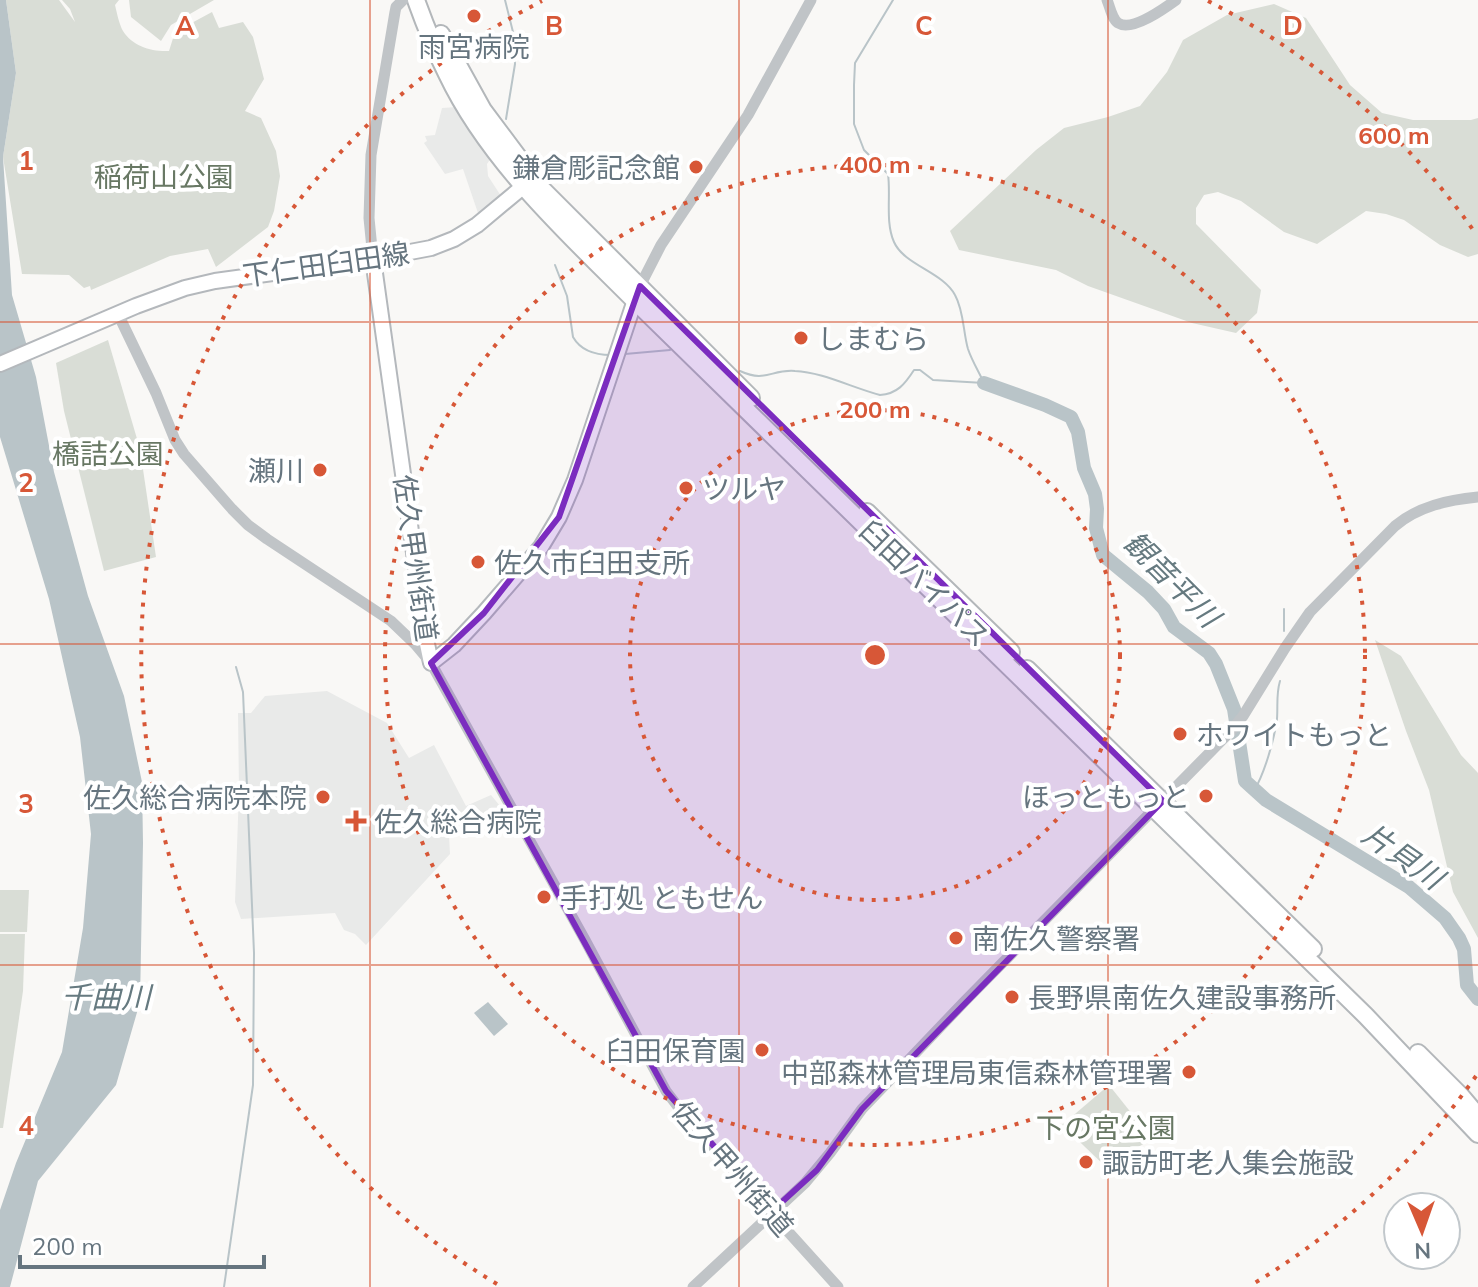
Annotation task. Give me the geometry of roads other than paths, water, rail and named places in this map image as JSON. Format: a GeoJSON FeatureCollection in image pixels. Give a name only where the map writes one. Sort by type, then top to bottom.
{"type":"FeatureCollection","features":[{"type":"Feature","properties":{"kind":"highway","name":"臼田バイパス"},"geometry":{"type":"LineString","coordinates":[[416,0],[457,93],[481,131],[528,183],[994,650],[1461,1096],[1478,1116]]}},
{"type":"Feature","properties":{"kind":"highway","name":"臼田バイパス"},"geometry":{"type":"LineString","coordinates":[[425,0],[444,42],[528,183]]}},
{"type":"Feature","properties":{"kind":"highway","name":"臼田バイパス"},"geometry":{"type":"LineString","coordinates":[[1158,805],[1478,1134]]}},
{"type":"Feature","properties":{"kind":"main road","name":"下仁田臼田線"},"geometry":{"type":"LineString","coordinates":[[0,364],[170,293],[215,281],[431,248],[454,239],[486,219],[528,183]]}},
{"type":"Feature","properties":{"kind":"main road","name":"佐久甲州街道"},"geometry":{"type":"LineString","coordinates":[[373,259],[431,663]]}},
{"type":"Feature","properties":{"kind":"main road"},"geometry":{"type":"LineString","coordinates":[[431,663],[464,635],[550,534],[575,480],[638,294]]}},
{"type":"Feature","properties":{"kind":"street","name":"佐久甲州街道"},"geometry":{"type":"LineString","coordinates":[[373,259],[369,218],[371,155],[396,7],[403,0]]}},
{"type":"Feature","properties":{"kind":"street"},"geometry":{"type":"LineString","coordinates":[[638,294],[661,245],[748,115],[811,0]]}},
{"type":"Feature","properties":{"kind":"street"},"geometry":{"type":"LineString","coordinates":[[1107,0],[1116,21],[1125,25],[1151,16],[1176,0]]}},
{"type":"Feature","properties":{"kind":"street"},"geometry":{"type":"LineString","coordinates":[[111,318],[156,393],[175,440],[232,509],[267,539],[391,621],[431,663]]}},
{"type":"Feature","properties":{"kind":"street"},"geometry":{"type":"LineString","coordinates":[[693,1287],[817,1170],[853,1119],[887,1082],[1231,731],[1310,612],[1395,526],[1430,506],[1478,497]]}},
{"type":"Feature","properties":{"kind":"street","name":"佐久甲州街道"},"geometry":{"type":"LineString","coordinates":[[431,663],[666,1091],[692,1125],[838,1287]]}},
{"type":"Feature","properties":{"kind":"water","name":"千曲川"},"geometry":{"type":"Polygon","coordinates":[[[0,0],[6,0],[16,73],[3,157],[12,295],[36,377],[54,472],[88,596],[124,696],[142,782],[143,843],[140,1002],[116,1085],[38,1181],[10,1287],[0,1287],[0,1210],[62,1052],[83,928],[91,834],[80,737],[49,599],[0,437],[0,0]]]}},
{"type":"Feature","properties":{"kind":"water"},"geometry":{"type":"Polygon","coordinates":[[[488,1002],[508,1024],[494,1036],[474,1013],[488,1002]]]}},
{"type":"Feature","properties":{"kind":"waterway","name":"観音平川"},"geometry":{"type":"LineString","coordinates":[[505,0],[513,32],[515,64],[506,119]]}},
{"type":"Feature","properties":{"kind":"waterway"},"geometry":{"type":"LineString","coordinates":[[740,371],[756,376],[787,371],[805,372],[880,395],[900,387],[914,370],[920,370],[933,380],[984,383],[968,349],[955,295],[942,280],[906,257],[894,242],[890,226],[888,174],[864,150],[854,124],[855,63],[893,0]]}},
{"type":"Feature","properties":{"kind":"waterway","name":"観音平川"},"geometry":{"type":"LineString","coordinates":[[555,265],[567,296],[573,337],[589,351],[611,355]]}},
{"type":"Feature","properties":{"kind":"waterway","name":"観音平川"},"geometry":{"type":"LineString","coordinates":[[625,354],[670,350]]}},
{"type":"Feature","properties":{"kind":"waterway","name":"観音平川"},"geometry":{"type":"LineString","coordinates":[[984,383],[1071,417],[1078,432],[1084,468],[1095,494],[1096,528],[1103,555],[1148,592],[1164,609],[1174,627],[1209,653],[1216,664],[1234,709],[1245,781],[1266,800],[1409,887],[1445,918],[1464,949],[1467,985],[1478,999]]}},
{"type":"Feature","properties":{"kind":"waterway"},"geometry":{"type":"LineString","coordinates":[[1284,609],[1284,631]]}},
{"type":"Feature","properties":{"kind":"waterway"},"geometry":{"type":"LineString","coordinates":[[224,1287],[253,1085],[254,953],[243,692],[236,667]]}},
{"type":"Feature","properties":{"kind":"waterway"},"geometry":{"type":"LineString","coordinates":[[1254,791],[1274,736],[1280,681]]}},
{"type":"Feature","properties":{"kind":"place","name":"雨宮病院"},"geometry":{"type":"Point","coordinates":[474,16]}},
{"type":"Feature","properties":{"kind":"place","name":"鎌倉彫記念館"},"geometry":{"type":"Point","coordinates":[696,167]}},
{"type":"Feature","properties":{"kind":"place","name":"しまむら"},"geometry":{"type":"Point","coordinates":[801,338]}},
{"type":"Feature","properties":{"kind":"place","name":"瀬川"},"geometry":{"type":"Point","coordinates":[320,470]}},
{"type":"Feature","properties":{"kind":"place","name":"ツルヤ"},"geometry":{"type":"Point","coordinates":[686,488]}},
{"type":"Feature","properties":{"kind":"place","name":"佐久市臼田支所"},"geometry":{"type":"Point","coordinates":[478,562]}},
{"type":"Feature","properties":{"kind":"place","name":"ホワイトもっと"},"geometry":{"type":"Point","coordinates":[1180,734]}},
{"type":"Feature","properties":{"kind":"place","name":"ほっともっと"},"geometry":{"type":"Point","coordinates":[1206,796]}},
{"type":"Feature","properties":{"kind":"place","name":"佐久総合病院本院"},"geometry":{"type":"Point","coordinates":[323,797]}},
{"type":"Feature","properties":{"kind":"place","name":"佐久総合病院"},"geometry":{"type":"Point","coordinates":[356,821]}},
{"type":"Feature","properties":{"kind":"place","name":"手打処 ともせん"},"geometry":{"type":"Point","coordinates":[544,897]}},
{"type":"Feature","properties":{"kind":"place","name":"南佐久警察署"},"geometry":{"type":"Point","coordinates":[956,938]}},
{"type":"Feature","properties":{"kind":"place","name":"長野県南佐久建設事務所"},"geometry":{"type":"Point","coordinates":[1012,997]}},
{"type":"Feature","properties":{"kind":"place","name":"臼田保育園"},"geometry":{"type":"Point","coordinates":[762,1050]}},
{"type":"Feature","properties":{"kind":"place","name":"中部森林管理局東信森林管理署"},"geometry":{"type":"Point","coordinates":[1189,1072]}},
{"type":"Feature","properties":{"kind":"place","name":"諏訪町老人集会施設"},"geometry":{"type":"Point","coordinates":[1086,1162]}},
{"type":"Feature","properties":{"kind":"park label","name":"稲荷山公園"},"geometry":{"type":"Point","coordinates":[164,176]}},
{"type":"Feature","properties":{"kind":"park label","name":"橋詰公園"},"geometry":{"type":"Point","coordinates":[108,453]}},
{"type":"Feature","properties":{"kind":"park label","name":"下の宮公園"},"geometry":{"type":"Point","coordinates":[1106,1127]}},
{"type":"Feature","properties":{"kind":"water label","name":"片貝川"},"geometry":{"type":"Point","coordinates":[1403,856]}}]}
